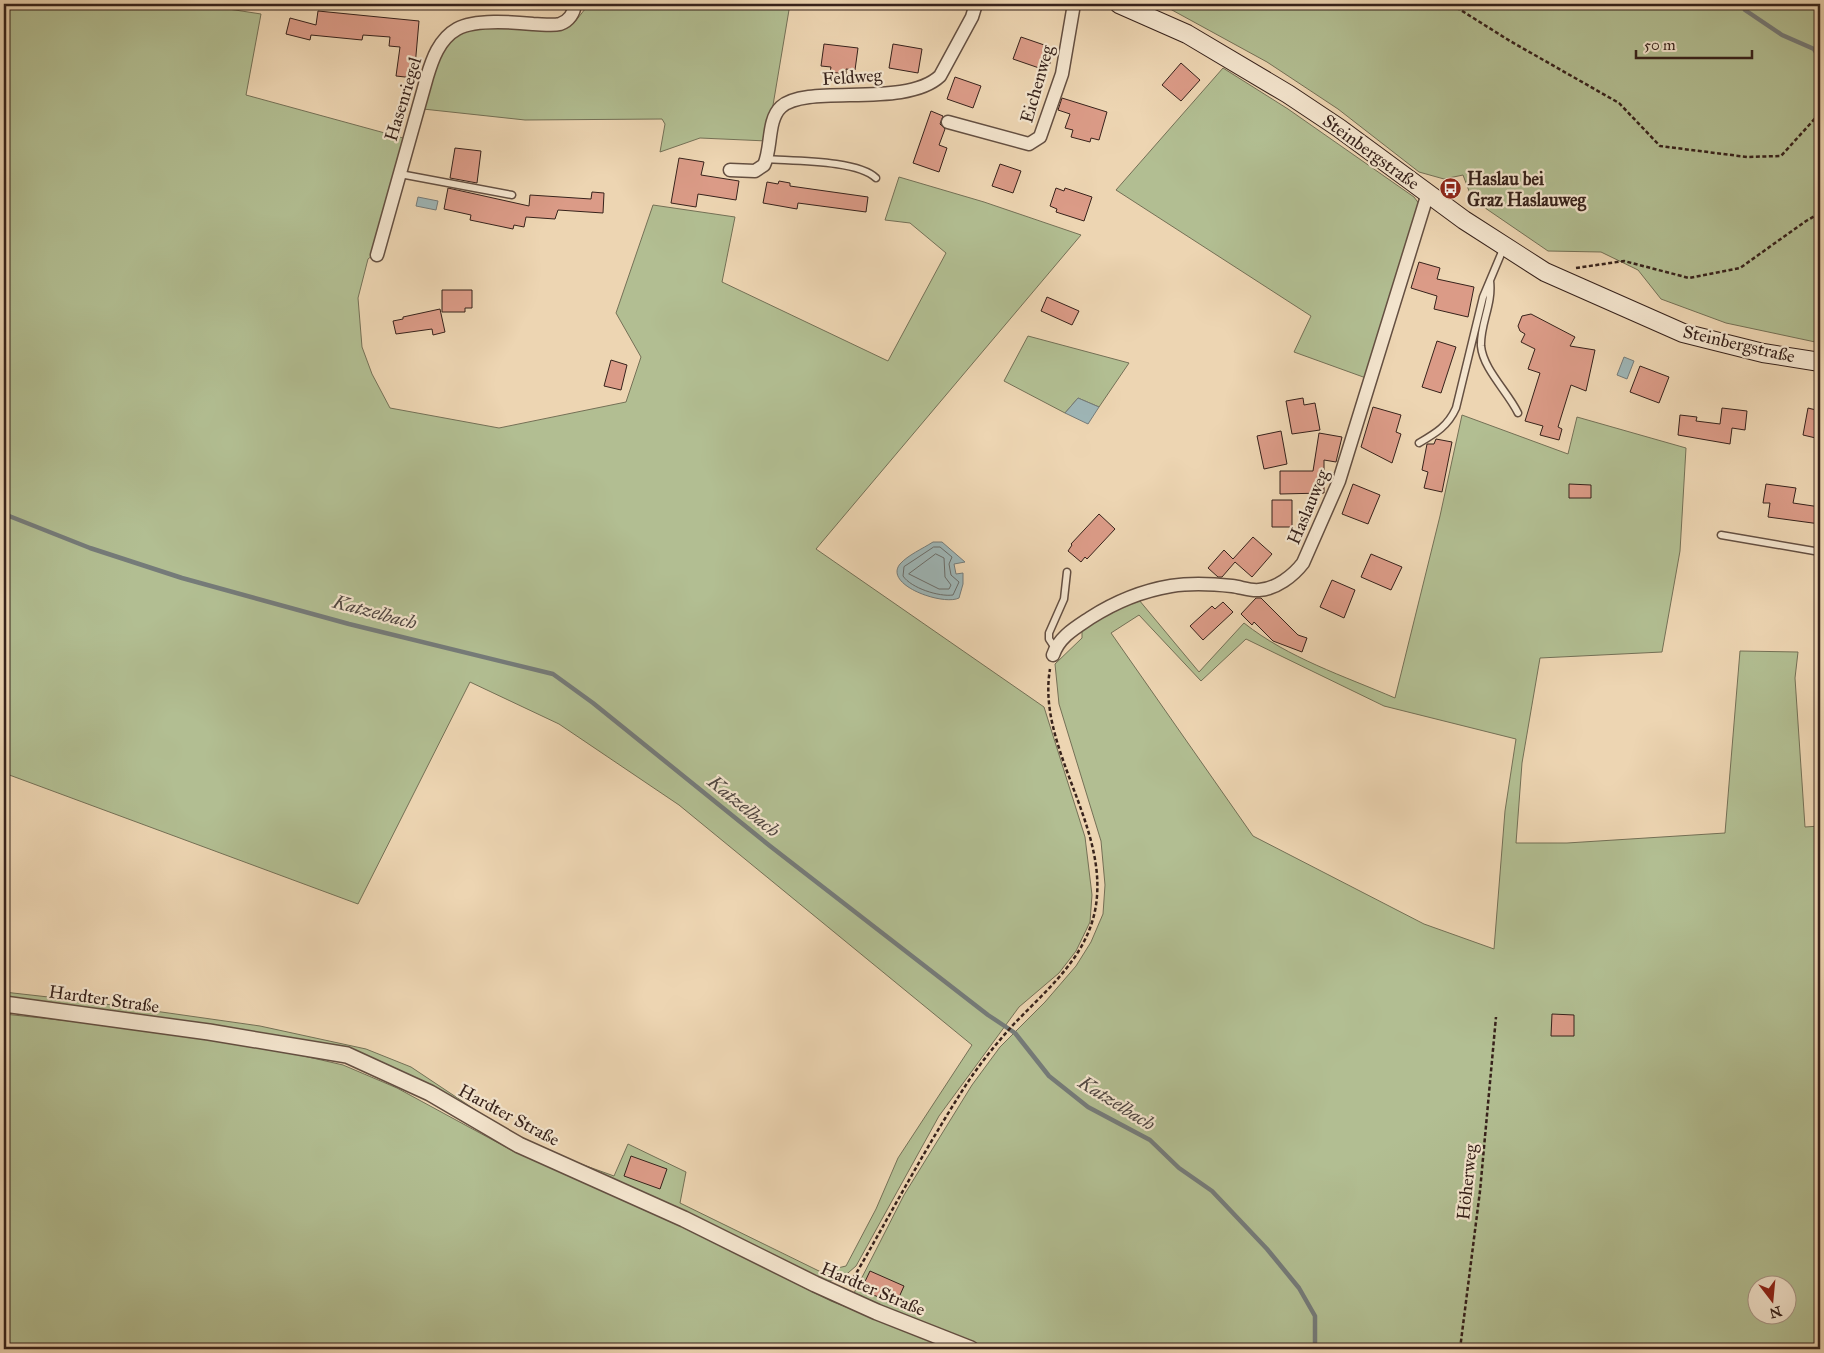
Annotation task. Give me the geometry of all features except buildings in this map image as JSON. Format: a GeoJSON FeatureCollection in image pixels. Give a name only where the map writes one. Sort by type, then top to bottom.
{"type":"FeatureCollection","features":[{"type":"Feature","properties":{"kind":"main road","name":"Steinbergstraße"},"geometry":{"type":"LineString","coordinates":[[1119,4],[1187,34],[1288,94],[1504,246],[1545,272],[1676,330],[1735,347],[1820,362]]}},
{"type":"Feature","properties":{"kind":"street","name":"Hasenriegel"},"geometry":{"type":"LineString","coordinates":[[377,255],[433,59],[445,39],[457,29],[472,25],[508,22],[560,24],[571,16],[575,4]]}},
{"type":"Feature","properties":{"kind":"street","name":"Feldweg"},"geometry":{"type":"LineString","coordinates":[[767,159],[772,127],[778,112],[785,104],[811,98],[854,96],[914,89],[933,82],[940,76],[972,17],[976,4]]}},
{"type":"Feature","properties":{"kind":"street","name":"Eichenweg"},"geometry":{"type":"LineString","coordinates":[[948,122],[1029,144],[1040,137],[1062,74],[1074,4]]}},
{"type":"Feature","properties":{"kind":"street"},"geometry":{"type":"LineString","coordinates":[[730,170],[755,171],[760,169],[767,159]]}},
{"type":"Feature","properties":{"kind":"street","name":"Haslauweg"},"geometry":{"type":"LineString","coordinates":[[1054,651],[1074,629],[1091,617],[1112,605],[1144,592],[1173,586],[1232,586],[1259,590],[1281,582],[1297,571],[1303,563],[1339,481],[1428,193]]}},
{"type":"Feature","properties":{"kind":"street","name":"Hardter Straße"},"geometry":{"type":"LineString","coordinates":[[4,1004],[209,1032],[347,1055],[430,1093],[519,1145],[684,1219],[842,1297],[971,1349]]}},
{"type":"Feature","properties":{"kind":"lane"},"geometry":{"type":"LineString","coordinates":[[767,159],[854,166],[871,173],[876,178]]}},
{"type":"Feature","properties":{"kind":"lane"},"geometry":{"type":"LineString","coordinates":[[400,174],[512,195]]}},
{"type":"Feature","properties":{"kind":"lane"},"geometry":{"type":"LineString","coordinates":[[1419,443],[1438,432],[1451,421],[1456,408],[1483,297],[1504,246]]}},
{"type":"Feature","properties":{"kind":"lane"},"geometry":{"type":"LineString","coordinates":[[1489,280],[1491,299],[1481,344],[1482,352],[1488,368],[1504,388],[1518,413]]}},
{"type":"Feature","properties":{"kind":"lane"},"geometry":{"type":"LineString","coordinates":[[1721,535],[1820,552]]}},
{"type":"Feature","properties":{"kind":"lane"},"geometry":{"type":"LineString","coordinates":[[1054,651],[1048,639],[1064,599],[1067,572]]}},
{"type":"Feature","properties":{"kind":"path"},"geometry":{"type":"LineString","coordinates":[[1451,4],[1510,41],[1619,102],[1660,146],[1747,158],[1781,156],[1820,113]]}},
{"type":"Feature","properties":{"kind":"path"},"geometry":{"type":"LineString","coordinates":[[1575,268],[1624,261],[1689,278],[1740,268],[1806,220],[1820,213]]}},
{"type":"Feature","properties":{"kind":"path"},"geometry":{"type":"LineString","coordinates":[[842,1297],[904,1186],[964,1088],[1012,1027],[1062,976],[1085,942],[1094,922],[1097,894],[1095,862],[1084,819],[1049,709],[1049,673],[1054,651]]}},
{"type":"Feature","properties":{"kind":"path","name":"Höherweg"},"geometry":{"type":"LineString","coordinates":[[1460,1349],[1480,1191],[1496,1017]]}},
{"type":"Feature","properties":{"kind":"green space"},"geometry":{"type":"Polygon","coordinates":[[[4,4],[196,4],[261,14],[246,95],[414,141],[385,245],[368,259],[358,298],[362,347],[372,374],[390,408],[499,428],[626,402],[641,357],[616,313],[653,205],[735,217],[722,282],[888,361],[946,253],[910,223],[885,220],[899,177],[984,202],[1081,235],[816,549],[1044,707],[1085,837],[1092,895],[1090,922],[1076,951],[1059,973],[1019,1007],[939,1116],[856,1266],[841,1279],[824,1282],[329,1047],[224,1027],[128,1013],[4,1002],[4,992],[84,1001],[260,1026],[366,1049],[411,1067],[504,1129],[567,1159],[614,1176],[628,1144],[686,1172],[680,1203],[821,1272],[846,1266],[876,1209],[898,1158],[972,1045],[679,805],[559,724],[470,682],[358,904],[4,773],[4,4]]]}},
{"type":"Feature","properties":{"kind":"green space"},"geometry":{"type":"Polygon","coordinates":[[[589,4],[790,4],[767,141],[700,138],[660,152],[665,124],[662,119],[525,120],[423,109],[439,54],[454,36],[478,28],[565,28],[574,23],[589,4]]]}},
{"type":"Feature","properties":{"kind":"green space"},"geometry":{"type":"Polygon","coordinates":[[[1161,4],[1820,4],[1820,343],[1726,323],[1661,299],[1638,270],[1601,252],[1548,251],[1472,199],[1463,175],[1444,179],[1419,172],[1338,109],[1267,62],[1161,4]]]}},
{"type":"Feature","properties":{"kind":"green space"},"geometry":{"type":"Polygon","coordinates":[[[1223,68],[1288,109],[1414,197],[1420,205],[1366,378],[1294,352],[1311,316],[1116,190],[1223,68]]]}},
{"type":"Feature","properties":{"kind":"green space"},"geometry":{"type":"Polygon","coordinates":[[[1028,336],[1129,363],[1099,407],[1078,398],[1065,413],[1004,381],[1028,336]]]}},
{"type":"Feature","properties":{"kind":"green space"},"geometry":{"type":"Polygon","coordinates":[[[1462,415],[1568,454],[1577,417],[1686,448],[1680,551],[1662,652],[1540,658],[1522,763],[1516,843],[1567,843],[1725,833],[1740,651],[1798,652],[1795,678],[1805,827],[1820,826],[1820,1349],[990,1349],[906,1318],[854,1293],[904,1195],[972,1085],[1000,1047],[1045,1002],[1076,966],[1091,942],[1103,914],[1105,885],[1101,841],[1059,704],[1055,664],[1082,638],[1082,627],[1112,611],[1139,600],[1199,672],[1244,623],[1298,656],[1395,698],[1440,516],[1462,415]],[[1139,615],[1111,633],[1253,836],[1424,924],[1494,949],[1505,811],[1516,739],[1384,706],[1246,639],[1201,681],[1139,615]]]}},
{"type":"Feature","properties":{"kind":"green space"},"geometry":{"type":"Polygon","coordinates":[[[4,1014],[136,1028],[269,1048],[343,1065],[397,1088],[513,1151],[660,1215],[831,1301],[953,1349],[4,1349],[4,1014]]]}},
{"type":"Feature","properties":{"kind":"water"},"geometry":{"type":"Polygon","coordinates":[[[418,197],[438,201],[436,210],[416,206],[418,197]]]}},
{"type":"Feature","properties":{"kind":"water"},"geometry":{"type":"Polygon","coordinates":[[[1624,357],[1634,361],[1627,379],[1617,375],[1624,357]]]}},
{"type":"Feature","properties":{"kind":"water"},"geometry":{"type":"Polygon","coordinates":[[[1078,398],[1099,407],[1088,424],[1065,413],[1078,398]]]}},
{"type":"Feature","properties":{"kind":"water"},"geometry":{"type":"Polygon","coordinates":[[[933,542],[942,542],[965,562],[954,564],[956,574],[963,573],[963,584],[959,598],[951,600],[929,596],[917,592],[900,579],[897,572],[900,564],[933,542]]]}},
{"type":"Feature","properties":{"kind":"waterway"},"geometry":{"type":"LineString","coordinates":[[1742,4],[1745,10],[1782,35],[1814,49],[1820,59]]}},
{"type":"Feature","properties":{"kind":"waterway","name":"Katzelbach"},"geometry":{"type":"LineString","coordinates":[[4,514],[90,548],[182,578],[349,624],[553,674],[593,703],[770,846],[988,1015],[1015,1033],[1049,1076],[1088,1107],[1150,1140],[1179,1168],[1212,1191],[1267,1249],[1299,1288],[1315,1316],[1315,1349]]}},
{"type":"Feature","properties":{"kind":"place","name":"Haslau bei Graz Haslauweg"},"geometry":{"type":"Point","coordinates":[1451,189]}}]}
